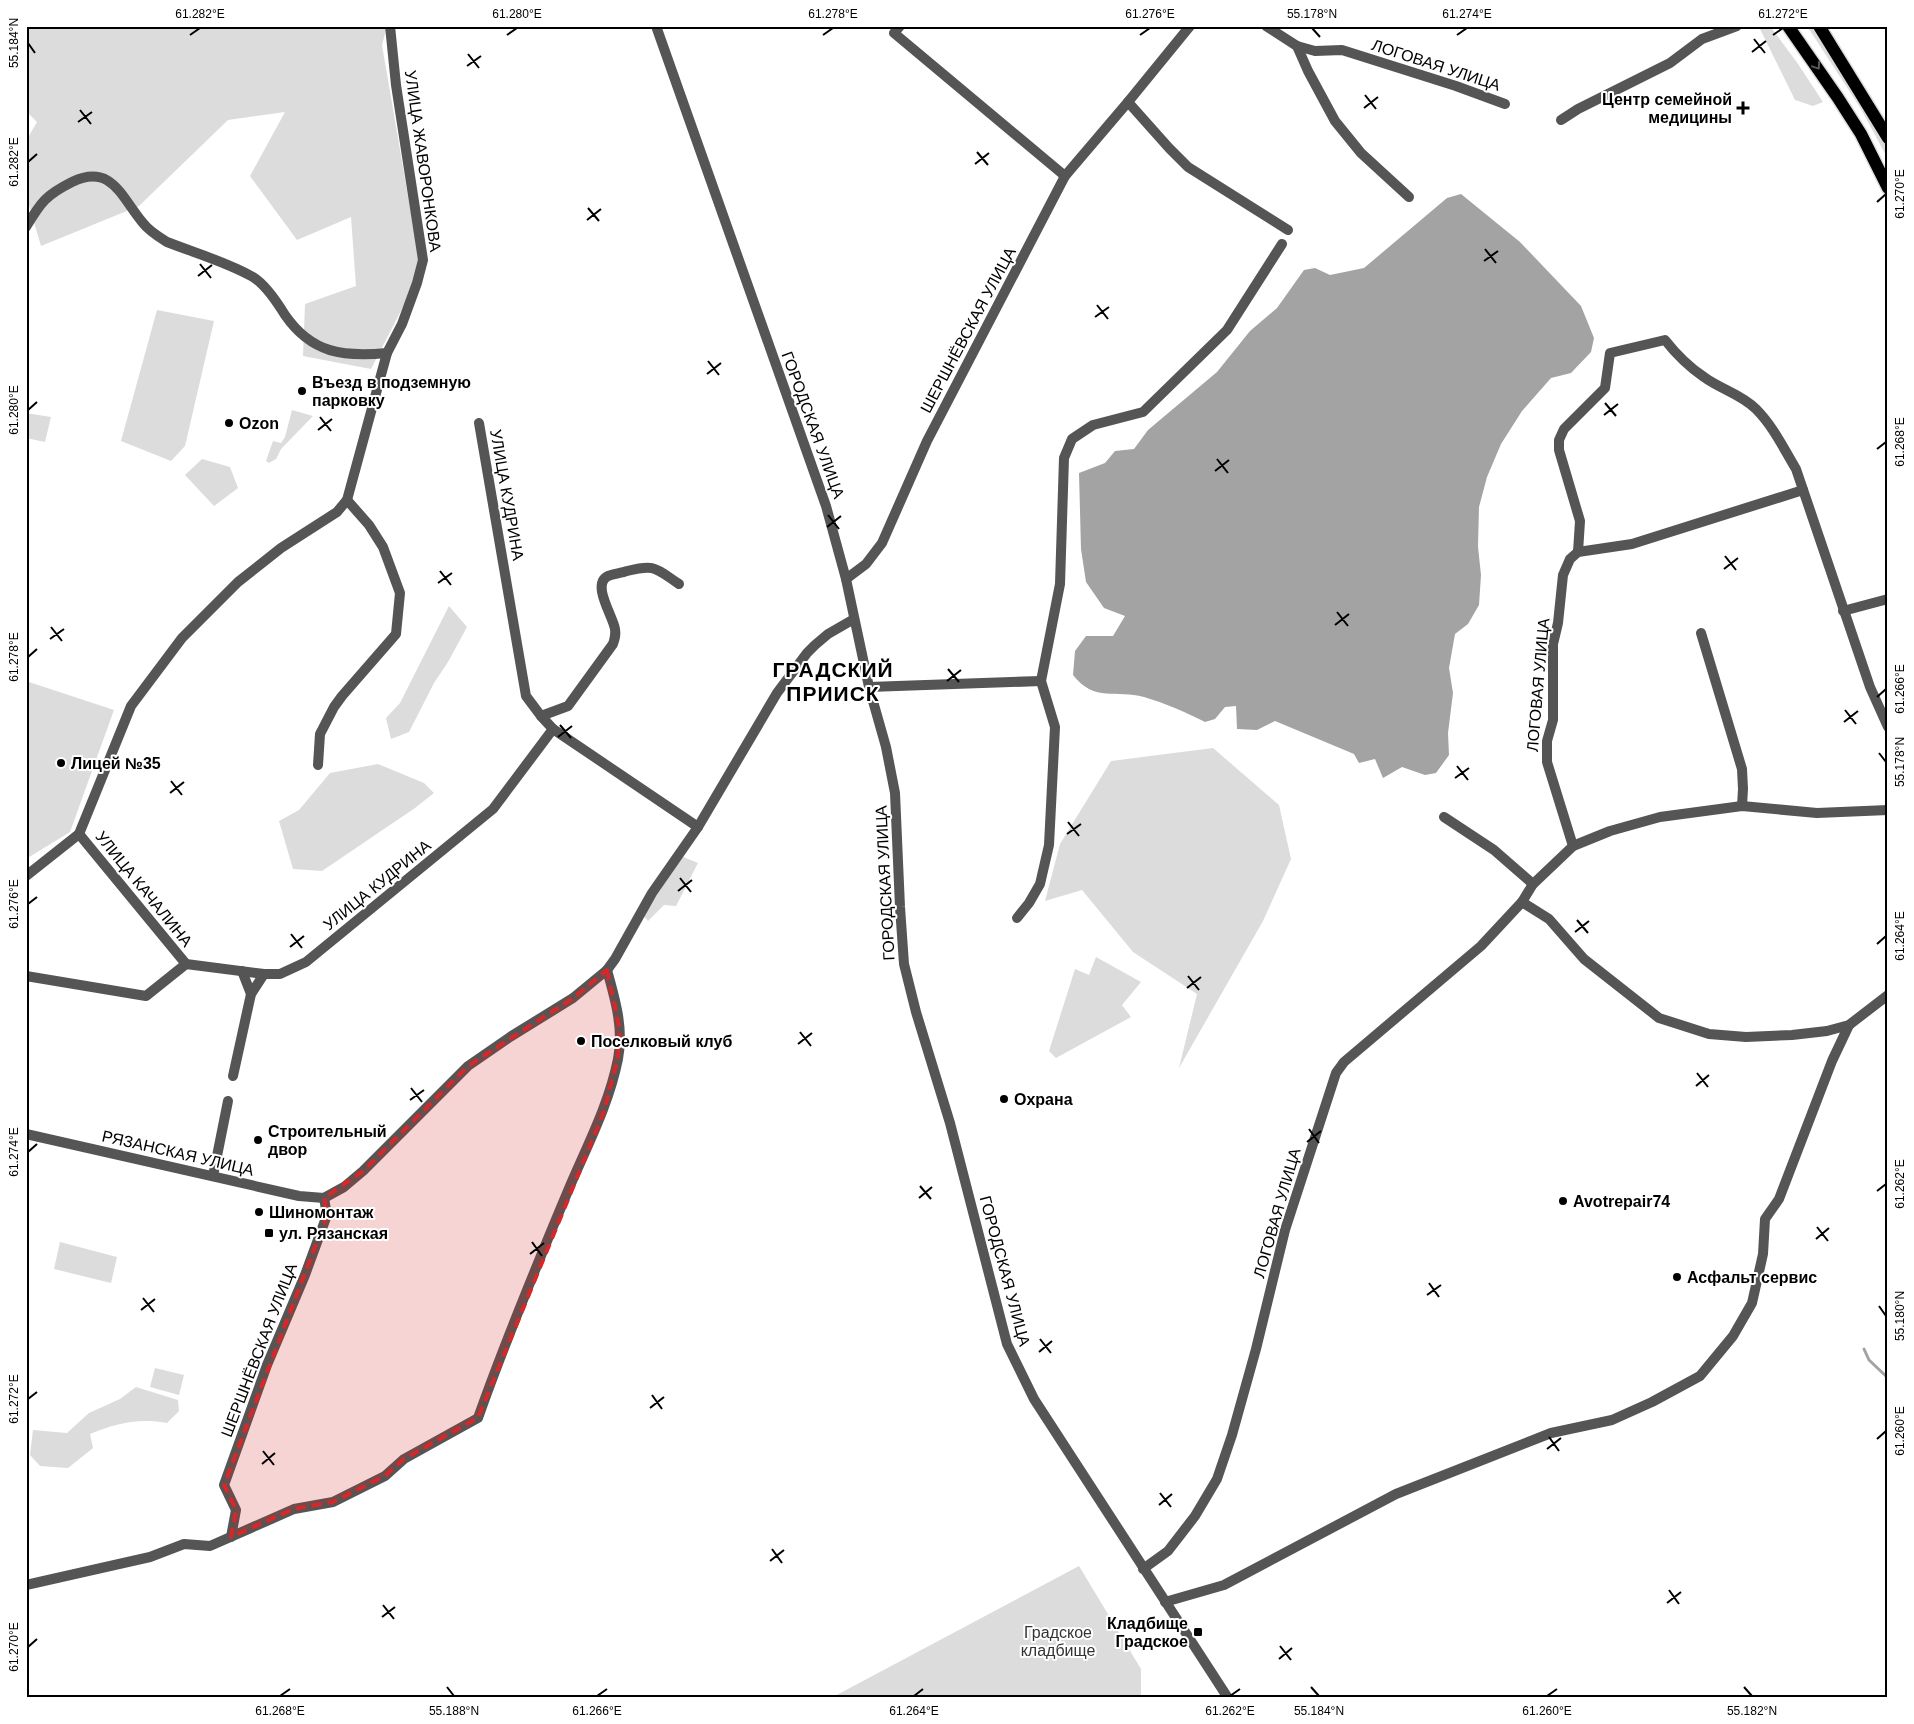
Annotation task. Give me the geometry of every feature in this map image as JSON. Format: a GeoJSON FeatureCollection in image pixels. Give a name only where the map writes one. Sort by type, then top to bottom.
{"type":"FeatureCollection","features":[{"type":"Feature","properties":{"kind":"main road"},"geometry":{"type":"LineString","coordinates":[[1788,26],[1834,91],[1861,134],[1888,188]]}},
{"type":"Feature","properties":{"kind":"main road"},"geometry":{"type":"LineString","coordinates":[[1819,26],[1888,138]]}},
{"type":"Feature","properties":{"kind":"street","name":"УЛИЦА ЖАВОРОНКОВА"},"geometry":{"type":"LineString","coordinates":[[347,500],[387,353],[402,324],[423,260],[396,85],[390,26]]}},
{"type":"Feature","properties":{"kind":"street","name":"ГОРОДСКАЯ УЛИЦА"},"geometry":{"type":"LineString","coordinates":[[656,26],[826,506],[846,579],[868,687],[886,747],[895,793],[904,964],[916,1012],[950,1123],[978,1237],[1008,1344],[1034,1399],[1228,1698]]}},
{"type":"Feature","properties":{"kind":"street","name":"ШЕРШНЁВСКАЯ УЛИЦА"},"geometry":{"type":"LineString","coordinates":[[846,579],[866,564],[882,543],[927,441],[1065,176],[1190,26]]}},
{"type":"Feature","properties":{"kind":"street"},"geometry":{"type":"LineString","coordinates":[[1266,26],[1298,46],[1308,71],[1335,121],[1361,154],[1409,198]]}},
{"type":"Feature","properties":{"kind":"street"},"geometry":{"type":"LineString","coordinates":[[1562,120],[1578,109],[1670,62],[1702,39],[1737,26]]}},
{"type":"Feature","properties":{"kind":"street"},"geometry":{"type":"LineString","coordinates":[[897,30],[1065,176]]}},
{"type":"Feature","properties":{"kind":"street","name":"ЛОГОВАЯ УЛИЦА"},"geometry":{"type":"LineString","coordinates":[[1298,46],[1315,51],[1342,50],[1456,86],[1505,104]]}},
{"type":"Feature","properties":{"kind":"street"},"geometry":{"type":"LineString","coordinates":[[1128,102],[1188,167],[1288,230]]}},
{"type":"Feature","properties":{"kind":"street"},"geometry":{"type":"LineString","coordinates":[[26,227],[41,202],[56,190],[80,179],[98,176],[107,179],[118,190],[144,225],[167,242],[254,278],[274,298],[293,326],[311,341],[331,352],[358,355],[387,353]]}},
{"type":"Feature","properties":{"kind":"street"},"geometry":{"type":"LineString","coordinates":[[1017,918],[1029,903],[1040,884],[1049,845],[1055,727],[1041,682],[1060,584],[1064,458],[1072,439],[1093,425],[1143,412],[1227,330],[1282,244]]}},
{"type":"Feature","properties":{"kind":"street"},"geometry":{"type":"LineString","coordinates":[[1804,490],[1632,544],[1578,552],[1580,521],[1559,450],[1559,440],[1564,429],[1605,388],[1610,353],[1665,340],[1677,354],[1704,377],[1756,408],[1783,446],[1796,469],[1804,490],[1870,687],[1888,727]]}},
{"type":"Feature","properties":{"kind":"street","name":"УЛИЦА КУДРИНА"},"geometry":{"type":"LineString","coordinates":[[264,974],[280,974],[306,962],[493,809],[553,729],[540,716],[526,696],[479,423]]}},
{"type":"Feature","properties":{"kind":"street"},"geometry":{"type":"LineString","coordinates":[[26,876],[79,834],[131,706],[161,664],[206,612],[238,582],[281,548],[337,512],[347,500],[369,525],[383,547],[400,593],[396,634],[334,707],[320,734],[318,765]]}},
{"type":"Feature","properties":{"kind":"street","name":"ЛОГОВАЯ УЛИЦА"},"geometry":{"type":"LineString","coordinates":[[1573,846],[1546,762],[1547,741],[1554,720],[1554,644],[1558,623],[1562,575],[1570,558],[1578,552]]}},
{"type":"Feature","properties":{"kind":"street"},"geometry":{"type":"LineString","coordinates":[[540,716],[568,706],[613,644],[616,636],[615,628],[601,590],[601,582],[606,576],[646,567],[656,570],[679,584]]}},
{"type":"Feature","properties":{"kind":"street"},"geometry":{"type":"LineString","coordinates":[[1844,611],[1888,599]]}},
{"type":"Feature","properties":{"kind":"street"},"geometry":{"type":"LineString","coordinates":[[324,1198],[344,1187],[364,1170],[468,1066],[510,1036],[573,998],[607,970],[615,960],[652,893],[698,827],[778,693],[807,653],[828,634],[854,619]]}},
{"type":"Feature","properties":{"kind":"street"},"geometry":{"type":"LineString","coordinates":[[1701,633],[1742,769],[1742,806]]}},
{"type":"Feature","properties":{"kind":"street"},"geometry":{"type":"LineString","coordinates":[[868,687],[1041,682]]}},
{"type":"Feature","properties":{"kind":"street"},"geometry":{"type":"LineString","coordinates":[[553,729],[698,827]]}},
{"type":"Feature","properties":{"kind":"street","name":"ЛОГОВАЯ УЛИЦА"},"geometry":{"type":"LineString","coordinates":[[1143,1569],[1168,1552],[1194,1516],[1217,1479],[1232,1435],[1256,1349],[1285,1230],[1336,1073],[1344,1062],[1481,946],[1522,902],[1533,884],[1573,846],[1610,831],[1660,817],[1742,806],[1817,813],[1888,810]]}},
{"type":"Feature","properties":{"kind":"street"},"geometry":{"type":"LineString","coordinates":[[1444,817],[1494,850],[1533,884]]}},
{"type":"Feature","properties":{"kind":"street","name":"УЛИЦА КАЧАЛИНА"},"geometry":{"type":"LineString","coordinates":[[79,834],[186,964]]}},
{"type":"Feature","properties":{"kind":"street"},"geometry":{"type":"LineString","coordinates":[[1522,902],[1549,918],[1584,959],[1659,1018],[1709,1034],[1746,1038],[1827,1031],[1849,1025],[1888,996]]}},
{"type":"Feature","properties":{"kind":"street"},"geometry":{"type":"LineString","coordinates":[[26,976],[146,996],[186,964],[264,974],[251,994],[233,1076]]}},
{"type":"Feature","properties":{"kind":"street"},"geometry":{"type":"LineString","coordinates":[[26,1585],[150,1557],[184,1544],[210,1546],[294,1509],[333,1502],[385,1476],[404,1459],[478,1418],[498,1361],[571,1184],[604,1112],[618,1058],[620,1030],[616,1002],[607,970]]}},
{"type":"Feature","properties":{"kind":"street"},"geometry":{"type":"LineString","coordinates":[[242,971],[251,994]]}},
{"type":"Feature","properties":{"kind":"street"},"geometry":{"type":"LineString","coordinates":[[1165,1602],[1224,1584],[1396,1494],[1551,1433],[1612,1420],[1652,1402],[1700,1376],[1733,1336],[1752,1303],[1763,1254],[1765,1219],[1779,1199],[1832,1061],[1849,1025]]}},
{"type":"Feature","properties":{"kind":"street"},"geometry":{"type":"LineString","coordinates":[[214,1176],[228,1101]]}},
{"type":"Feature","properties":{"kind":"street","name":"РЯЗАНСКАЯ УЛИЦА"},"geometry":{"type":"LineString","coordinates":[[26,1134],[299,1196],[324,1198]]}},
{"type":"Feature","properties":{"kind":"street","name":"ШЕРШНЁВСКАЯ УЛИЦА"},"geometry":{"type":"LineString","coordinates":[[231,1536],[236,1510],[224,1485],[267,1365],[305,1275],[327,1215],[324,1198]]}},
{"type":"Feature","properties":{"kind":"highlighted area"},"geometry":{"type":"Polygon","coordinates":[[[607,970],[620,1030],[618,1058],[604,1112],[478,1418],[404,1459],[385,1476],[333,1502],[294,1509],[231,1537],[236,1510],[224,1485],[327,1215],[324,1198],[363,1171],[468,1066],[573,998],[607,970]]]}},
{"type":"Feature","properties":{"kind":"green space"},"geometry":{"type":"Polygon","coordinates":[[[26,26],[387,26],[382,45],[421,272],[371,369],[303,356],[305,304],[356,286],[351,217],[297,240],[250,176],[285,112],[228,120],[139,206],[41,246],[26,195],[26,141],[37,122],[26,111],[26,26]]]}},
{"type":"Feature","properties":{"kind":"green space"},"geometry":{"type":"Polygon","coordinates":[[[1770,26],[1823,102],[1813,106],[1795,100],[1759,27],[1770,26]]]}},
{"type":"Feature","properties":{"kind":"green space"},"geometry":{"type":"Polygon","coordinates":[[[1807,26],[1816,26],[1888,142],[1888,159],[1861,109],[1807,26]]]}},
{"type":"Feature","properties":{"kind":"green space"},"geometry":{"type":"Polygon","coordinates":[[[157,310],[214,321],[185,446],[171,461],[121,441],[157,310]]]}},
{"type":"Feature","properties":{"kind":"green space"},"geometry":{"type":"Polygon","coordinates":[[[292,410],[313,416],[281,449],[276,459],[269,463],[266,461],[273,441],[281,443],[285,437],[292,410]]]}},
{"type":"Feature","properties":{"kind":"green space"},"geometry":{"type":"Polygon","coordinates":[[[26,413],[51,417],[45,442],[26,438],[26,413]]]}},
{"type":"Feature","properties":{"kind":"green space"},"geometry":{"type":"Polygon","coordinates":[[[202,459],[230,467],[238,488],[214,506],[185,475],[202,459]]]}},
{"type":"Feature","properties":{"kind":"green space"},"geometry":{"type":"Polygon","coordinates":[[[449,606],[467,627],[434,683],[409,732],[391,739],[386,718],[400,703],[449,606]]]}},
{"type":"Feature","properties":{"kind":"green space","name":"Лицей №35"},"geometry":{"type":"Polygon","coordinates":[[[26,681],[114,710],[70,832],[26,859],[26,681]]]}},
{"type":"Feature","properties":{"kind":"green space"},"geometry":{"type":"Polygon","coordinates":[[[1213,748],[1279,805],[1291,859],[1263,921],[1179,1068],[1197,994],[1133,952],[1082,890],[1045,901],[1060,844],[1111,761],[1213,748]]]}},
{"type":"Feature","properties":{"kind":"green space"},"geometry":{"type":"Polygon","coordinates":[[[378,764],[424,783],[434,793],[322,871],[293,869],[279,821],[299,810],[330,773],[378,764]]]}},
{"type":"Feature","properties":{"kind":"green space"},"geometry":{"type":"Polygon","coordinates":[[[681,856],[698,863],[676,906],[664,905],[648,921],[643,915],[681,856]]]}},
{"type":"Feature","properties":{"kind":"green space"},"geometry":{"type":"Polygon","coordinates":[[[1096,957],[1141,982],[1122,1005],[1131,1017],[1056,1058],[1049,1051],[1075,969],[1089,975],[1096,957]]]}},
{"type":"Feature","properties":{"kind":"green space"},"geometry":{"type":"Polygon","coordinates":[[[60,1242],[117,1257],[111,1283],[54,1269],[60,1242]]]}},
{"type":"Feature","properties":{"kind":"green space"},"geometry":{"type":"Polygon","coordinates":[[[155,1368],[184,1375],[179,1395],[150,1387],[155,1368]]]}},
{"type":"Feature","properties":{"kind":"green space"},"geometry":{"type":"Polygon","coordinates":[[[136,1387],[178,1400],[179,1411],[167,1423],[137,1421],[90,1434],[93,1448],[68,1468],[40,1466],[30,1455],[33,1430],[67,1433],[89,1413],[120,1399],[136,1387]]]}},
{"type":"Feature","properties":{"kind":"green space","name":"Градское кладбище"},"geometry":{"type":"Polygon","coordinates":[[[1079,1566],[1141,1669],[1141,1698],[831,1698],[1079,1566]]]}},
{"type":"Feature","properties":{"kind":"shaded area"},"geometry":{"type":"Polygon","coordinates":[[[1461,194],[1520,242],[1581,306],[1594,338],[1591,352],[1571,373],[1551,378],[1522,411],[1501,444],[1487,477],[1479,507],[1478,547],[1481,575],[1479,605],[1468,624],[1455,634],[1449,668],[1453,693],[1448,733],[1449,755],[1436,773],[1425,775],[1402,767],[1383,778],[1375,759],[1359,763],[1354,754],[1275,721],[1257,730],[1237,729],[1236,706],[1225,707],[1215,719],[1205,722],[1152,699],[1134,695],[1106,694],[1089,689],[1081,684],[1073,675],[1075,651],[1086,636],[1113,636],[1125,616],[1104,608],[1086,582],[1081,549],[1079,473],[1105,463],[1115,451],[1134,449],[1148,430],[1217,372],[1250,331],[1277,308],[1304,270],[1315,268],[1330,275],[1364,268],[1447,198],[1461,194]]]}},
{"type":"Feature","properties":{"kind":"waterway"},"geometry":{"type":"LineString","coordinates":[[1864,1349],[1869,1360],[1888,1378]]}},
{"type":"Feature","properties":{"kind":"place","name":"Центр семейной медицины"},"geometry":{"type":"Point","coordinates":[1743,108]}},
{"type":"Feature","properties":{"kind":"place","name":"Въезд в подземную парковку"},"geometry":{"type":"Point","coordinates":[302,391]}},
{"type":"Feature","properties":{"kind":"place","name":"Ozon"},"geometry":{"type":"Point","coordinates":[229,423]}},
{"type":"Feature","properties":{"kind":"place","name":"Лицей №35"},"geometry":{"type":"Point","coordinates":[61,763]}},
{"type":"Feature","properties":{"kind":"place","name":"Поселковый клуб"},"geometry":{"type":"Point","coordinates":[581,1041]}},
{"type":"Feature","properties":{"kind":"place","name":"Охрана"},"geometry":{"type":"Point","coordinates":[1004,1099]}},
{"type":"Feature","properties":{"kind":"place","name":"Строительный двор"},"geometry":{"type":"Point","coordinates":[258,1140]}},
{"type":"Feature","properties":{"kind":"place","name":"Avotrepair74"},"geometry":{"type":"Point","coordinates":[1563,1201]}},
{"type":"Feature","properties":{"kind":"place","name":"Шиномонтаж"},"geometry":{"type":"Point","coordinates":[259,1212]}},
{"type":"Feature","properties":{"kind":"place","name":"ул. Рязанская"},"geometry":{"type":"Point","coordinates":[269,1233]}},
{"type":"Feature","properties":{"kind":"place","name":"Асфальт сервис"},"geometry":{"type":"Point","coordinates":[1677,1277]}},
{"type":"Feature","properties":{"kind":"place","name":"Кладбище Градское"},"geometry":{"type":"Point","coordinates":[1198,1632]}},
{"type":"Feature","properties":{"kind":"district","name":"ГРАДСКИЙ ПРИИСК"},"geometry":{"type":"Point","coordinates":[833,681]}}]}
